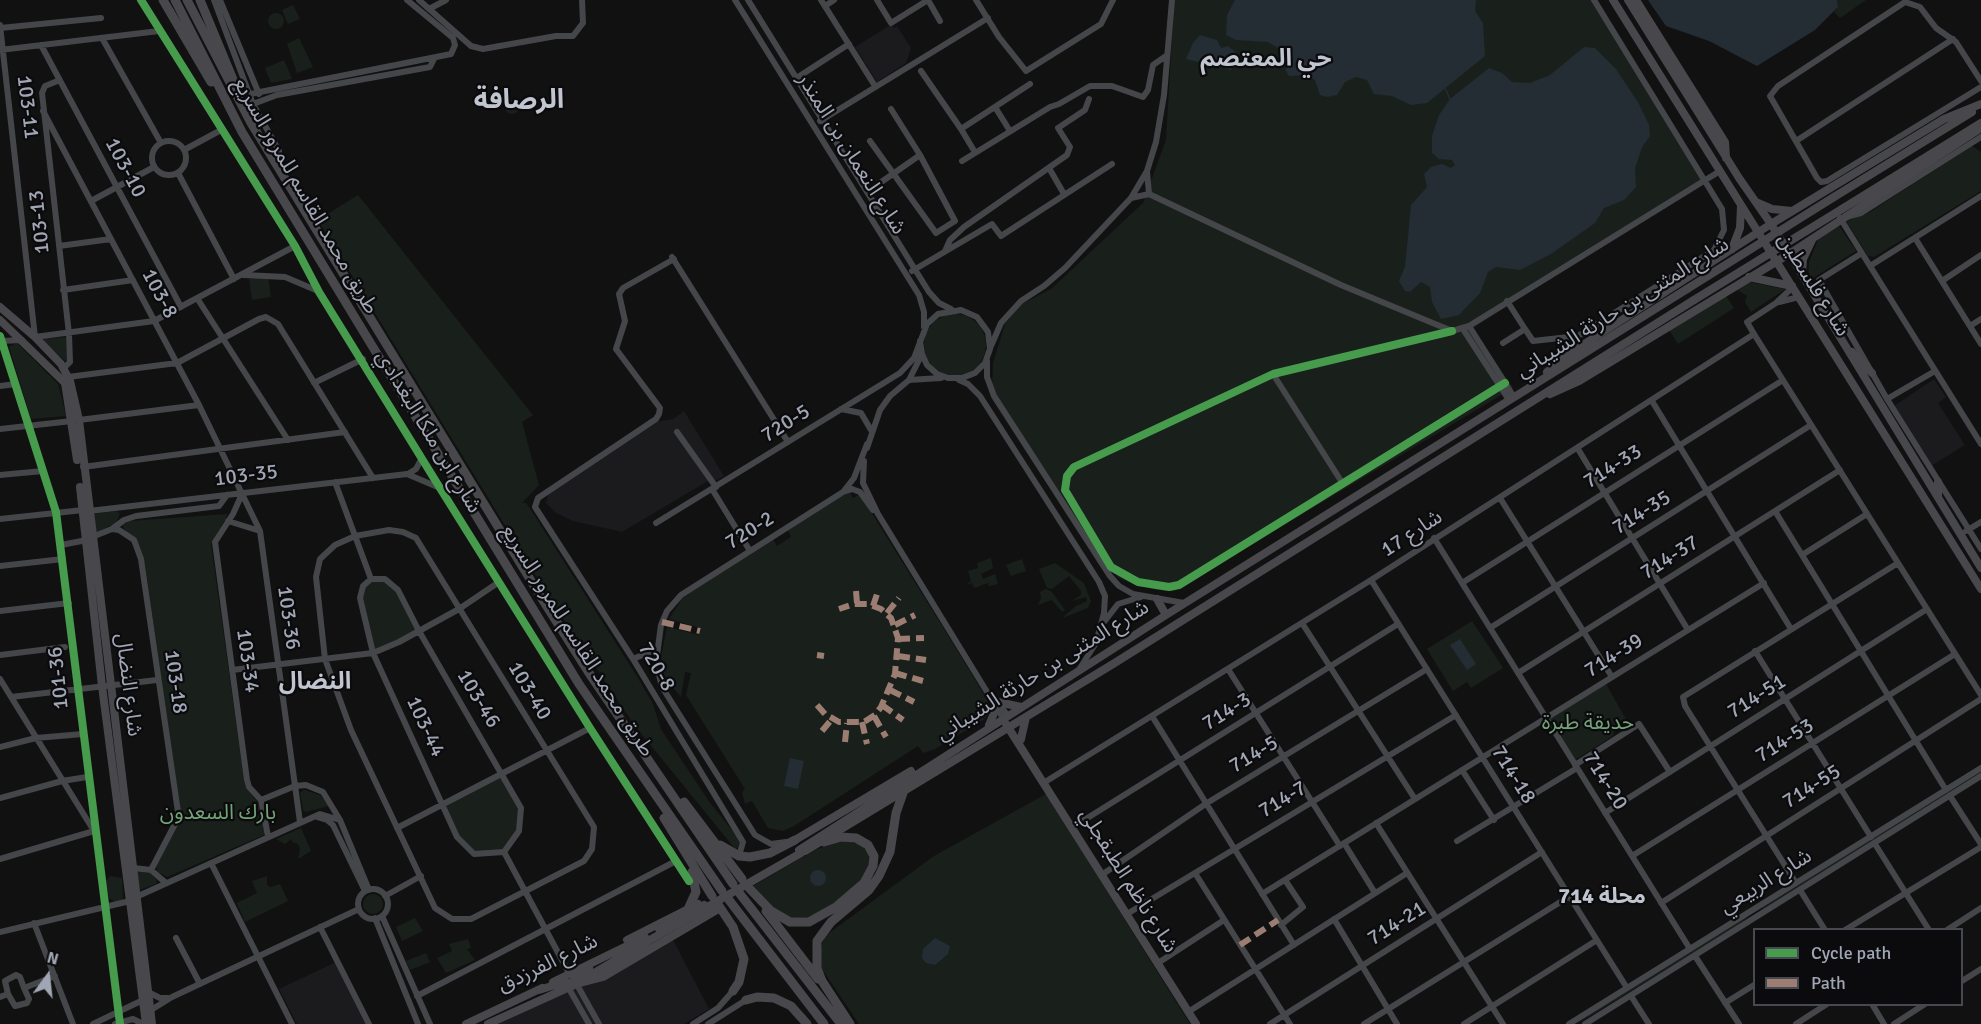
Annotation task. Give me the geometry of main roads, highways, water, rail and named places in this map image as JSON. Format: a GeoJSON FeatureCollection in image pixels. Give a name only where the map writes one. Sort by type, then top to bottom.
{"type":"FeatureCollection","features":[{"type":"Feature","properties":{"kind":"highway"},"geometry":{"type":"LineString","coordinates":[[163,0],[242,132]]}},
{"type":"Feature","properties":{"kind":"highway"},"geometry":{"type":"LineString","coordinates":[[200,0],[251,123]]}},
{"type":"Feature","properties":{"kind":"highway","name":"طريق محمد القاسم للمرور السريع"},"geometry":{"type":"LineString","coordinates":[[182,1],[242,132],[579,684],[722,891]]}},
{"type":"Feature","properties":{"kind":"highway","name":"طريق محمد القاسم للمرور السريع"},"geometry":{"type":"LineString","coordinates":[[182,1],[251,123],[544,602],[640,747],[738,881],[716,842]]}},
{"type":"Feature","properties":{"kind":"highway"},"geometry":{"type":"LineString","coordinates":[[640,747],[716,842],[739,856],[798,848]]}},
{"type":"Feature","properties":{"kind":"highway"},"geometry":{"type":"LineString","coordinates":[[627,756],[712,896]]}},
{"type":"Feature","properties":{"kind":"highway"},"geometry":{"type":"LineString","coordinates":[[828,993],[817,968],[817,941],[831,922],[869,890],[879,876],[890,852],[896,813],[903,793]]}},
{"type":"Feature","properties":{"kind":"highway"},"geometry":{"type":"LineString","coordinates":[[745,891],[790,922],[809,922],[836,907],[864,883],[873,866],[874,855],[868,845],[856,838],[841,837],[824,842]]}},
{"type":"Feature","properties":{"kind":"highway"},"geometry":{"type":"LineString","coordinates":[[683,850],[696,885],[693,906]]}},
{"type":"Feature","properties":{"kind":"highway"},"geometry":{"type":"LineString","coordinates":[[745,891],[828,993],[850,1024]]}},
{"type":"Feature","properties":{"kind":"highway"},"geometry":{"type":"LineString","coordinates":[[745,891],[842,1024]]}},
{"type":"Feature","properties":{"kind":"highway"},"geometry":{"type":"LineString","coordinates":[[729,900],[824,1024]]}},
{"type":"Feature","properties":{"kind":"highway"},"geometry":{"type":"LineString","coordinates":[[714,911],[734,927],[744,959],[740,982],[733,991]]}},
{"type":"Feature","properties":{"kind":"highway"},"geometry":{"type":"LineString","coordinates":[[746,1000],[757,997],[774,998],[791,1006],[807,1024]]}},
{"type":"Feature","properties":{"kind":"main road","name":"شارع فلسطين"},"geometry":{"type":"LineString","coordinates":[[1612,0],[1981,589]]}},
{"type":"Feature","properties":{"kind":"main road","name":"شارع فلسطين"},"geometry":{"type":"LineString","coordinates":[[1628,0],[1726,158],[1772,224],[1981,568]]}},
{"type":"Feature","properties":{"kind":"main road"},"geometry":{"type":"LineString","coordinates":[[1636,0],[1725,142],[1726,158]]}},
{"type":"Feature","properties":{"kind":"main road"},"geometry":{"type":"LineString","coordinates":[[1659,51],[1672,58]]}},
{"type":"Feature","properties":{"kind":"main road"},"geometry":{"type":"LineString","coordinates":[[1525,390],[1564,357],[1758,232],[1944,119],[1981,105]]}},
{"type":"Feature","properties":{"kind":"main road","name":"شارع المثنى بن حارثة الشيباني"},"geometry":{"type":"LineString","coordinates":[[798,848],[1184,603],[1981,105]]}},
{"type":"Feature","properties":{"kind":"main road","name":"شارع المثنى بن حارثة الشيباني"},"geometry":{"type":"LineString","coordinates":[[798,848],[824,842],[1694,300],[1841,215],[1981,123]]}},
{"type":"Feature","properties":{"kind":"main road"},"geometry":{"type":"LineString","coordinates":[[1524,405],[1579,381],[1789,254],[1841,215],[1981,128]]}},
{"type":"Feature","properties":{"kind":"main road"},"geometry":{"type":"LineString","coordinates":[[1728,184],[1736,185],[1739,178]]}},
{"type":"Feature","properties":{"kind":"main road"},"geometry":{"type":"LineString","coordinates":[[1753,198],[1765,207],[1794,211]]}},
{"type":"Feature","properties":{"kind":"main road"},"geometry":{"type":"LineString","coordinates":[[1731,250],[1740,228],[1740,204]]}},
{"type":"Feature","properties":{"kind":"main road"},"geometry":{"type":"LineString","coordinates":[[1802,275],[1805,253],[1815,236]]}},
{"type":"Feature","properties":{"kind":"main road"},"geometry":{"type":"LineString","coordinates":[[1748,277],[1793,286]]}},
{"type":"Feature","properties":{"kind":"main road","name":"شارع النضال"},"geometry":{"type":"LineString","coordinates":[[0,307],[36,337],[62,366],[68,377],[76,421],[86,510]]}},
{"type":"Feature","properties":{"kind":"main road"},"geometry":{"type":"LineString","coordinates":[[0,319],[23,335],[36,337]]}},
{"type":"Feature","properties":{"kind":"main road","name":"شارع النضال"},"geometry":{"type":"LineString","coordinates":[[0,319],[64,383],[76,421],[133,899],[145,1024]]}},
{"type":"Feature","properties":{"kind":"main road"},"geometry":{"type":"LineString","coordinates":[[22,340],[62,366]]}},
{"type":"Feature","properties":{"kind":"main road"},"geometry":{"type":"LineString","coordinates":[[1843,344],[1872,373]]}},
{"type":"Feature","properties":{"kind":"main road"},"geometry":{"type":"LineString","coordinates":[[1938,482],[1938,498]]}},
{"type":"Feature","properties":{"kind":"main road"},"geometry":{"type":"LineString","coordinates":[[1157,599],[1166,615]]}},
{"type":"Feature","properties":{"kind":"main road","name":"شارع النضال"},"geometry":{"type":"LineString","coordinates":[[106,686],[134,868],[133,899],[152,1024]]}},
{"type":"Feature","properties":{"kind":"main road"},"geometry":{"type":"LineString","coordinates":[[988,727],[996,703],[1021,707]]}},
{"type":"Feature","properties":{"kind":"main road"},"geometry":{"type":"LineString","coordinates":[[993,736],[1019,740],[1026,716]]}},
{"type":"Feature","properties":{"kind":"main road","name":"شارع ناظم الطبقجلي"},"geometry":{"type":"LineString","coordinates":[[1005,717],[1196,1024]]}},
{"type":"Feature","properties":{"kind":"main road"},"geometry":{"type":"LineString","coordinates":[[647,939],[798,848]]}},
{"type":"Feature","properties":{"kind":"main road"},"geometry":{"type":"LineString","coordinates":[[570,972],[583,962],[693,906]]}},
{"type":"Feature","properties":{"kind":"main road"},"geometry":{"type":"LineString","coordinates":[[539,990],[603,976],[714,911]]}},
{"type":"Feature","properties":{"kind":"main road","name":"شارع الفرزدق"},"geometry":{"type":"LineString","coordinates":[[469,1024],[539,990],[570,972],[647,939]]}},
{"type":"Feature","properties":{"kind":"main road","name":"شارع الفرزدق"},"geometry":{"type":"LineString","coordinates":[[488,1024],[572,984],[647,939]]}},
{"type":"Feature","properties":{"kind":"waterway"},"geometry":{"type":"LineString","coordinates":[[1445,88],[1450,99]]}},
{"type":"Feature","properties":{"kind":"district","name":"حي المعتصم"},"geometry":{"type":"Point","coordinates":[1266,60]}},
{"type":"Feature","properties":{"kind":"district","name":"الرصافة"},"geometry":{"type":"Point","coordinates":[519,101]}},
{"type":"Feature","properties":{"kind":"district","name":"النضال"},"geometry":{"type":"Point","coordinates":[315,683]}},
{"type":"Feature","properties":{"kind":"district","name":"محلة 714"},"geometry":{"type":"Point","coordinates":[1602,897]}},
{"type":"Feature","properties":{"kind":"park label","name":"حديقة طبرة"},"geometry":{"type":"Point","coordinates":[1588,723]}},
{"type":"Feature","properties":{"kind":"park label","name":"بارك السعدون"},"geometry":{"type":"Point","coordinates":[218,813]}}]}
